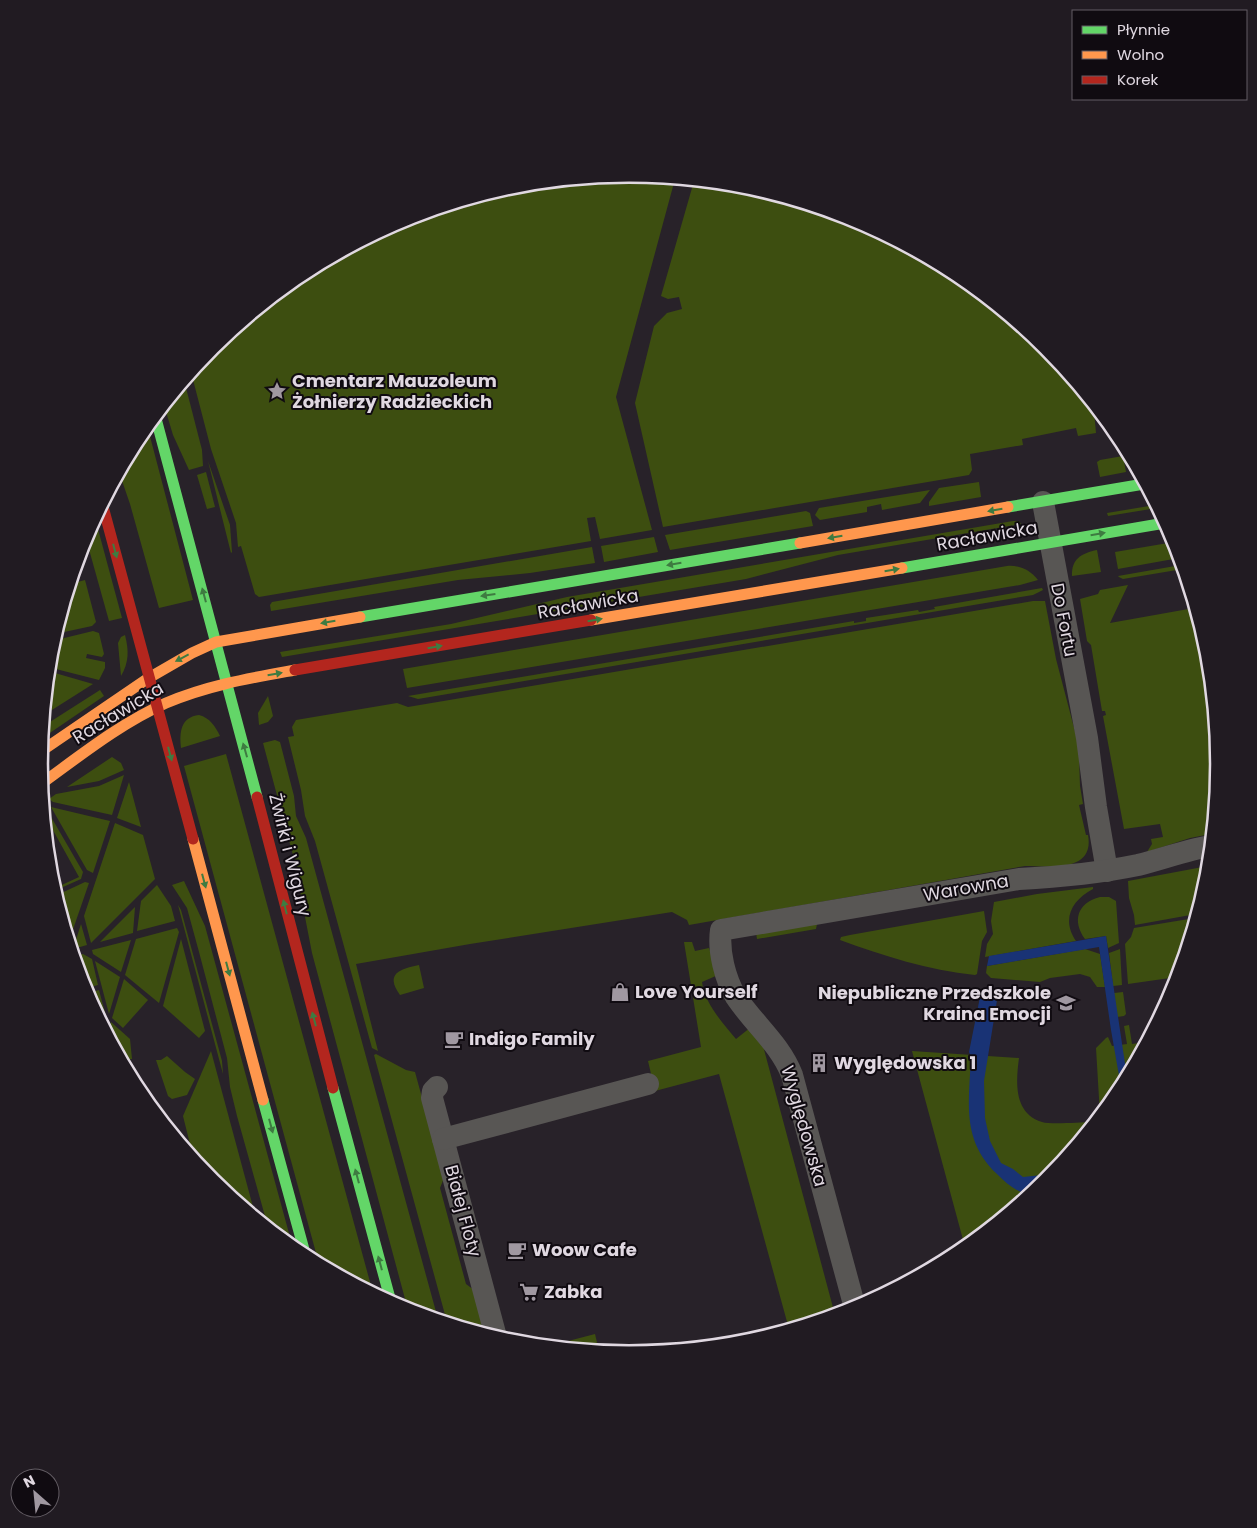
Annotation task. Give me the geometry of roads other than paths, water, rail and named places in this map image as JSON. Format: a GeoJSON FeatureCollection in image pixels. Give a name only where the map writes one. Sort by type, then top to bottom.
{"type":"FeatureCollection","features":[{"type":"Feature","properties":{"kind":"main road","name":"Żwirki i Wigury"},"geometry":{"type":"LineString","coordinates":[[157,424],[248,758],[296,954],[388,1293]]}},
{"type":"Feature","properties":{"kind":"main road","name":"Racławicka"},"geometry":{"type":"LineString","coordinates":[[48,746],[149,676],[216,642],[1138,485]]}},
{"type":"Feature","properties":{"kind":"main road"},"geometry":{"type":"LineString","coordinates":[[104,513],[303,1245]]}},
{"type":"Feature","properties":{"kind":"main road","name":"Racławicka"},"geometry":{"type":"LineString","coordinates":[[48,779],[126,725],[157,707],[179,697],[227,682],[1157,524]]}},
{"type":"Feature","properties":{"kind":"street","name":"Do Fortu"},"geometry":{"type":"LineString","coordinates":[[1043,502],[1087,738],[1107,870]]}},
{"type":"Feature","properties":{"kind":"street","name":"Warowna"},"geometry":{"type":"LineString","coordinates":[[721,930],[1019,879],[1063,877],[1107,870],[1204,847]]}},
{"type":"Feature","properties":{"kind":"street","name":"Wyględowska"},"geometry":{"type":"LineString","coordinates":[[721,930],[723,962],[736,996],[781,1053],[792,1075],[853,1300]]}},
{"type":"Feature","properties":{"kind":"street"},"geometry":{"type":"LineString","coordinates":[[443,1139],[648,1084]]}},
{"type":"Feature","properties":{"kind":"street","name":"Białej Floty"},"geometry":{"type":"LineString","coordinates":[[437,1087],[433,1091],[432,1098],[494,1329]]}},
{"type":"Feature","properties":{"kind":"water"},"geometry":{"type":"Polygon","coordinates":[[[1106,936],[1125,1066],[1119,1076],[1099,947],[987,966],[989,956],[1106,936]]]}},
{"type":"Feature","properties":{"kind":"water"},"geometry":{"type":"Polygon","coordinates":[[[981,992],[998,994],[984,1081],[985,1118],[990,1141],[1001,1163],[1023,1177],[1039,1175],[1022,1192],[1004,1181],[985,1161],[977,1148],[970,1120],[971,1057],[969,1052],[981,992]]]}},
{"type":"Feature","properties":{"kind":"place","name":"Cmentarz Mauzoleum Żołnierzy Radzieckich"},"geometry":{"type":"Point","coordinates":[277,391]}},
{"type":"Feature","properties":{"kind":"place","name":"Love Yourself"},"geometry":{"type":"Point","coordinates":[620,992]}},
{"type":"Feature","properties":{"kind":"place","name":"Niepubliczne Przedszkole Kraina Emocji"},"geometry":{"type":"Point","coordinates":[1066,1003]}},
{"type":"Feature","properties":{"kind":"place","name":"Indigo Family"},"geometry":{"type":"Point","coordinates":[454,1039]}},
{"type":"Feature","properties":{"kind":"place","name":"Wyględowska 1"},"geometry":{"type":"Point","coordinates":[819,1063]}},
{"type":"Feature","properties":{"kind":"place","name":"Woow Cafe"},"geometry":{"type":"Point","coordinates":[517,1250]}},
{"type":"Feature","properties":{"kind":"place","name":"Zabka"},"geometry":{"type":"Point","coordinates":[529,1292]}}]}
